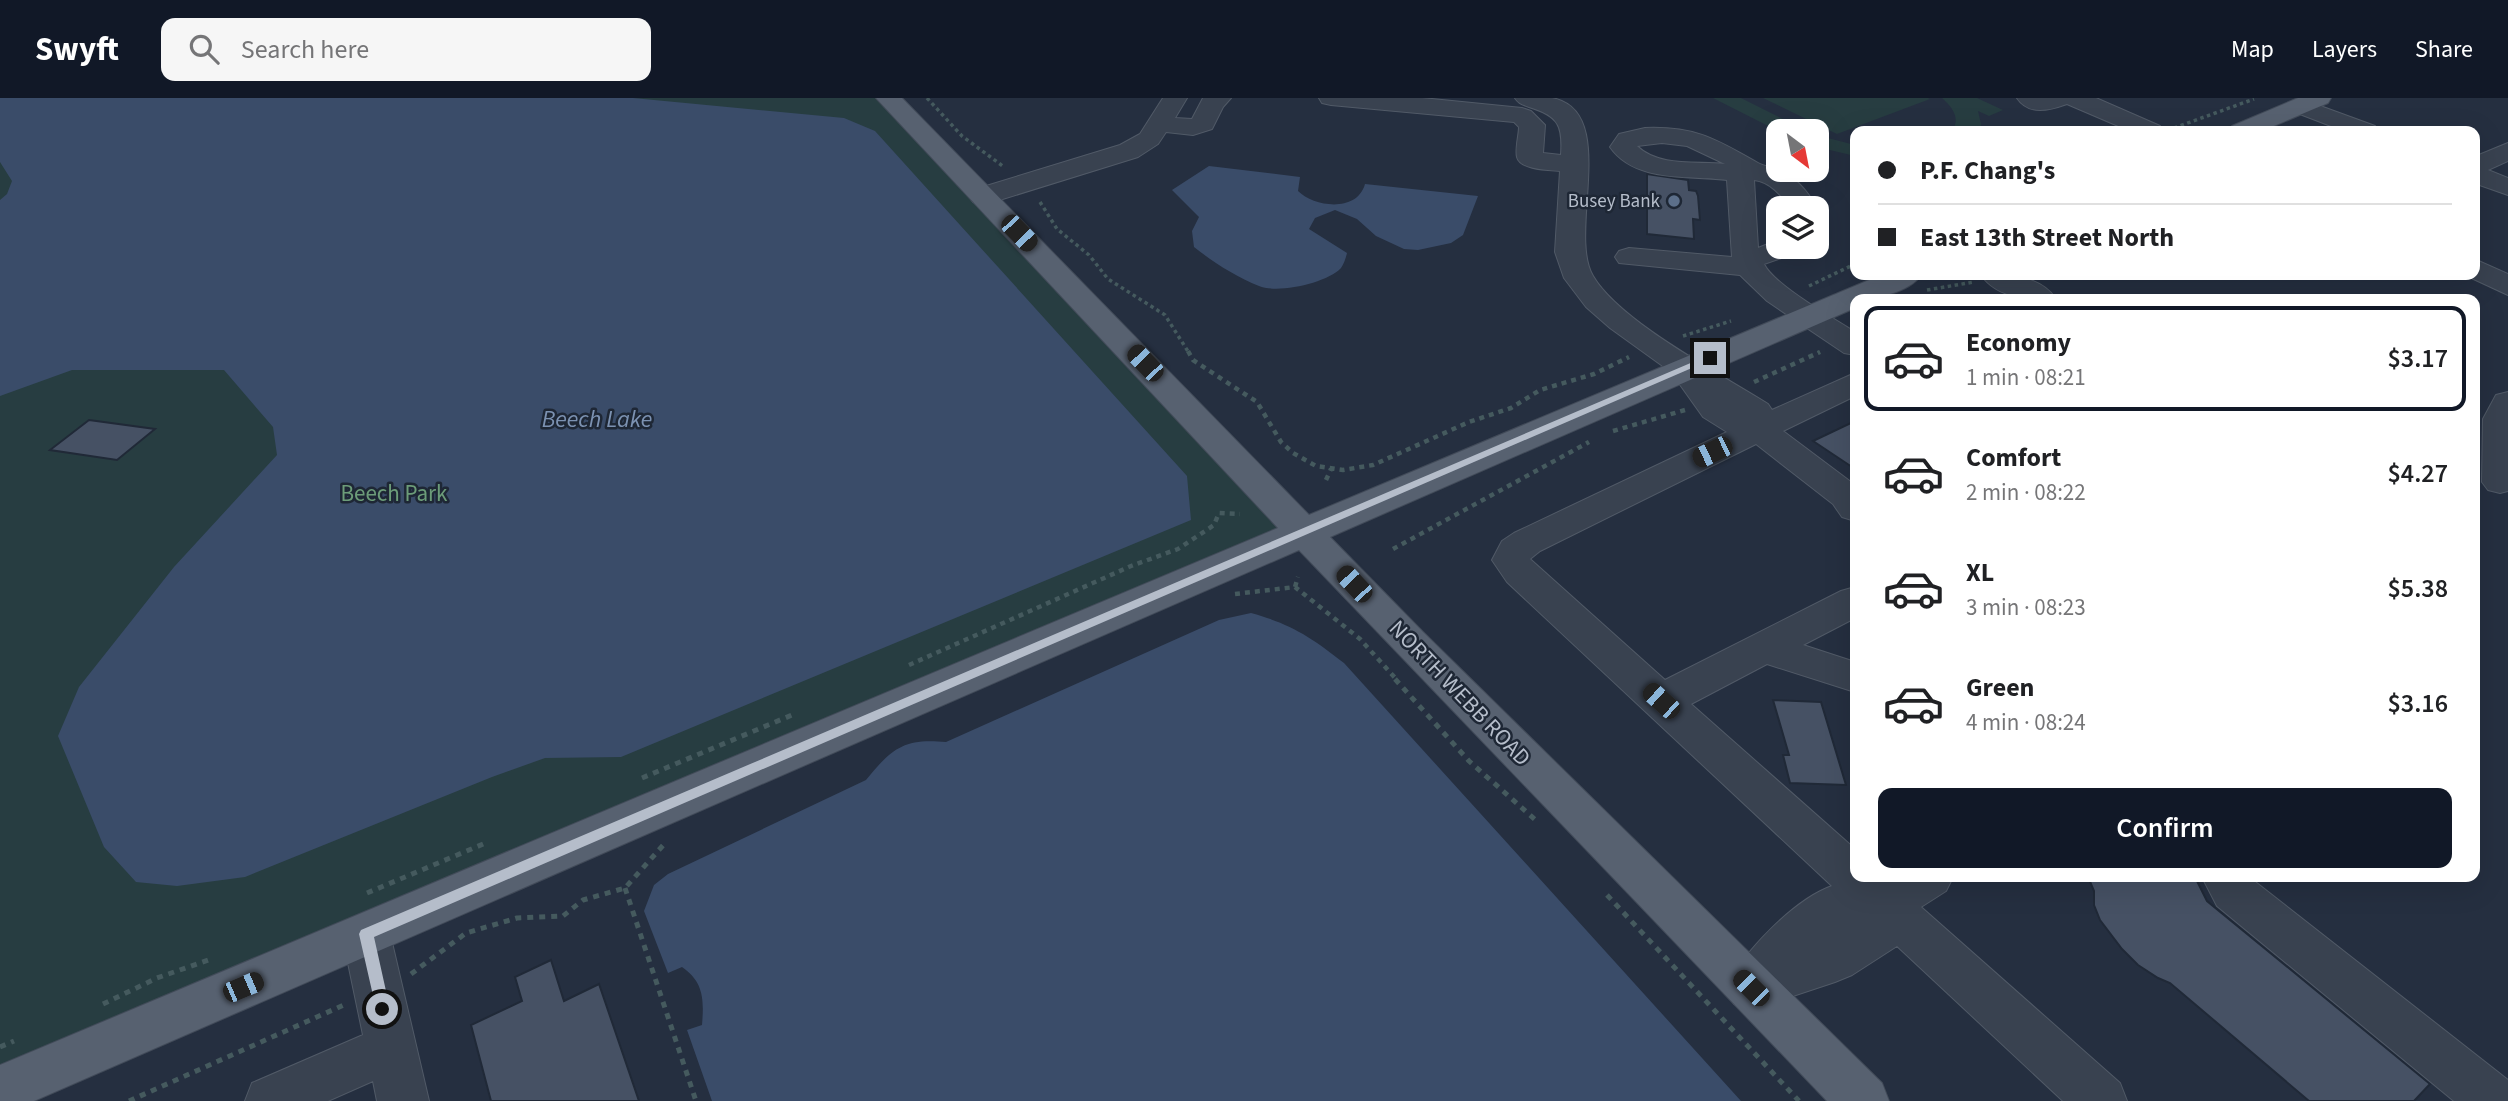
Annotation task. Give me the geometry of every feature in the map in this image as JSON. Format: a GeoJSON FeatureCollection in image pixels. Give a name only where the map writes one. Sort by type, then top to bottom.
{"type":"FeatureCollection","features":[{"type":"Feature","properties":{"kind":"main road","name":"NORTH WEBB ROAD"},"geometry":{"type":"LineString","coordinates":[[888,98],[999,191],[1305,532],[1409,642],[1863,1101]]}},
{"type":"Feature","properties":{"kind":"main road"},"geometry":{"type":"LineString","coordinates":[[2253,126],[2310,102]]}},
{"type":"Feature","properties":{"kind":"main road"},"geometry":{"type":"LineString","coordinates":[[1858,294],[1912,284]]}},
{"type":"Feature","properties":{"kind":"main road"},"geometry":{"type":"LineString","coordinates":[[0,1090],[362,916],[1305,532],[1671,357],[1793,306],[1850,295]]}},
{"type":"Feature","properties":{"kind":"street"},"geometry":{"type":"LineString","coordinates":[[999,191],[1129,151],[1149,139],[1161,124],[1175,98]]}},
{"type":"Feature","properties":{"kind":"street"},"geometry":{"type":"LineString","coordinates":[[1161,124],[1193,127],[1203,124],[1213,103],[1219,98]]}},
{"type":"Feature","properties":{"kind":"street"},"geometry":{"type":"LineString","coordinates":[[1331,98],[1377,100],[1522,116],[1532,125],[1530,157],[1541,161],[1574,164]]}},
{"type":"Feature","properties":{"kind":"street"},"geometry":{"type":"LineString","coordinates":[[1527,98],[1550,106],[1573,124],[1570,257],[1578,278],[1594,299],[1671,357],[1719,398],[1734,425],[1759,430],[1850,502]]}},
{"type":"Feature","properties":{"kind":"street"},"geometry":{"type":"LineString","coordinates":[[2029,98],[2043,104],[2060,98]]}},
{"type":"Feature","properties":{"kind":"street"},"geometry":{"type":"LineString","coordinates":[[2075,98],[2139,126]]}},
{"type":"Feature","properties":{"kind":"street"},"geometry":{"type":"LineString","coordinates":[[2310,102],[2356,126]]}},
{"type":"Feature","properties":{"kind":"street"},"geometry":{"type":"LineString","coordinates":[[2480,164],[2508,151]]}},
{"type":"Feature","properties":{"kind":"street"},"geometry":{"type":"LineString","coordinates":[[1796,196],[1793,191],[1762,173],[1747,174],[1740,184],[1747,263],[1793,306],[1850,343]]}},
{"type":"Feature","properties":{"kind":"street"},"geometry":{"type":"LineString","coordinates":[[2480,176],[2508,187]]}},
{"type":"Feature","properties":{"kind":"street"},"geometry":{"type":"LineString","coordinates":[[1629,257],[1747,263],[1766,256]]}},
{"type":"Feature","properties":{"kind":"street"},"geometry":{"type":"LineString","coordinates":[[2480,271],[2508,286]]}},
{"type":"Feature","properties":{"kind":"street"},"geometry":{"type":"LineString","coordinates":[[1992,280],[2028,294]]}},
{"type":"Feature","properties":{"kind":"street"},"geometry":{"type":"LineString","coordinates":[[1850,385],[1527,542],[1515,550],[1511,560],[1520,573],[1850,872]]}},
{"type":"Feature","properties":{"kind":"street"},"geometry":{"type":"LineString","coordinates":[[2494,481],[2500,419],[2508,402]]}},
{"type":"Feature","properties":{"kind":"street"},"geometry":{"type":"LineString","coordinates":[[1661,701],[1850,604]]}},
{"type":"Feature","properties":{"kind":"street"},"geometry":{"type":"LineString","coordinates":[[1764,648],[1850,675]]}},
{"type":"Feature","properties":{"kind":"street"},"geometry":{"type":"LineString","coordinates":[[1861,882],[2101,1101]]}},
{"type":"Feature","properties":{"kind":"street"},"geometry":{"type":"LineString","coordinates":[[1751,988],[1835,960],[1881,930],[1886,905],[1922,882]]}},
{"type":"Feature","properties":{"kind":"street"},"geometry":{"type":"LineString","coordinates":[[2228,882],[2233,892],[2494,1101]]}},
{"type":"Feature","properties":{"kind":"street"},"geometry":{"type":"LineString","coordinates":[[362,916],[403,1101]]}},
{"type":"Feature","properties":{"kind":"street"},"geometry":{"type":"LineString","coordinates":[[271,1101],[391,1047]]}},
{"type":"Feature","properties":{"kind":"path"},"geometry":{"type":"LineString","coordinates":[[927,98],[940,108],[962,136],[1004,166],[999,191],[1041,202],[1057,229],[1089,255],[1108,279],[1165,315],[1193,360],[1257,401],[1274,431],[1293,453],[1316,466],[1331,470],[1373,465],[1452,430],[1511,408],[1540,390],[1594,374],[1671,357],[1736,319],[1793,306],[1820,283],[1850,267]]}},
{"type":"Feature","properties":{"kind":"path"},"geometry":{"type":"LineString","coordinates":[[2181,126],[2258,98]]}},
{"type":"Feature","properties":{"kind":"path"},"geometry":{"type":"LineString","coordinates":[[1912,284],[1962,280]]}},
{"type":"Feature","properties":{"kind":"path"},"geometry":{"type":"LineString","coordinates":[[1603,434],[1719,398],[1850,343]]}},
{"type":"Feature","properties":{"kind":"path"},"geometry":{"type":"LineString","coordinates":[[1393,549],[1591,440]]}},
{"type":"Feature","properties":{"kind":"path"},"geometry":{"type":"LineString","coordinates":[[1326,480],[1331,470]]}},
{"type":"Feature","properties":{"kind":"path"},"geometry":{"type":"LineString","coordinates":[[906,667],[1120,571],[1178,549],[1214,525],[1219,513],[1240,514]]}},
{"type":"Feature","properties":{"kind":"path"},"geometry":{"type":"LineString","coordinates":[[1295,587],[1298,577]]}},
{"type":"Feature","properties":{"kind":"path"},"geometry":{"type":"LineString","coordinates":[[1232,594],[1295,587],[1360,639],[1469,761],[1545,829]]}},
{"type":"Feature","properties":{"kind":"path"},"geometry":{"type":"LineString","coordinates":[[633,781],[795,713]]}},
{"type":"Feature","properties":{"kind":"path"},"geometry":{"type":"LineString","coordinates":[[129,1101],[421,968],[466,933],[517,918],[563,916],[583,900],[625,888],[669,838]]}},
{"type":"Feature","properties":{"kind":"path"},"geometry":{"type":"LineString","coordinates":[[362,916],[410,873],[498,839]]}},
{"type":"Feature","properties":{"kind":"path"},"geometry":{"type":"LineString","coordinates":[[1598,885],[1799,1101]]}},
{"type":"Feature","properties":{"kind":"path"},"geometry":{"type":"LineString","coordinates":[[625,888],[696,1101]]}},
{"type":"Feature","properties":{"kind":"path"},"geometry":{"type":"LineString","coordinates":[[101,1005],[157,978],[216,957]]}},
{"type":"Feature","properties":{"kind":"path"},"geometry":{"type":"LineString","coordinates":[[0,1047],[20,1039]]}},
{"type":"Feature","properties":{"kind":"green space","name":"Beech Lake"},"geometry":{"type":"Polygon","coordinates":[[[0,98],[885,98],[1305,532],[0,1091],[0,98]]]}},
{"type":"Feature","properties":{"kind":"green space"},"geometry":{"type":"Polygon","coordinates":[[[1713,98],[1741,98],[1783,119],[1766,119],[1766,125],[1713,98]]]}},
{"type":"Feature","properties":{"kind":"green space"},"geometry":{"type":"Polygon","coordinates":[[[1763,98],[1930,99],[1858,126],[1850,126],[1850,129],[1837,134],[1829,130],[1829,119],[1806,119],[1763,98]]]}},
{"type":"Feature","properties":{"kind":"green space"},"geometry":{"type":"Polygon","coordinates":[[[1942,98],[1977,98],[2003,110],[1989,116],[1978,111],[1981,126],[1955,126],[1952,109],[1942,98]]]}},
{"type":"Feature","properties":{"kind":"green space"},"geometry":{"type":"Polygon","coordinates":[[[1829,138],[1850,144],[1850,155],[1829,150],[1829,138]]]}},
{"type":"Feature","properties":{"kind":"water","name":"Beech Lake"},"geometry":{"type":"Polygon","coordinates":[[[0,98],[633,98],[844,118],[875,131],[1187,476],[1191,520],[621,757],[545,758],[245,877],[177,886],[136,882],[104,847],[58,736],[79,687],[174,567],[277,455],[273,427],[224,370],[72,370],[0,396],[0,200],[7,194],[12,181],[0,162],[0,98]]]}},
{"type":"Feature","properties":{"kind":"water"},"geometry":{"type":"Polygon","coordinates":[[[1209,166],[1300,177],[1298,191],[1314,201],[1324,203],[1345,203],[1353,200],[1365,184],[1478,196],[1463,235],[1451,243],[1418,250],[1404,249],[1376,236],[1357,219],[1335,210],[1315,218],[1309,229],[1347,253],[1341,268],[1325,278],[1302,286],[1267,288],[1233,274],[1194,247],[1192,231],[1199,217],[1172,190],[1209,166]]]}},
{"type":"Feature","properties":{"kind":"water"},"geometry":{"type":"Polygon","coordinates":[[[1251,613],[1300,632],[1344,663],[1741,1101],[712,1101],[687,1030],[702,1025],[701,992],[695,979],[682,967],[668,973],[644,911],[654,885],[668,874],[866,780],[884,760],[900,748],[919,742],[946,742],[1219,620],[1251,613]]]}},
{"type":"Feature","properties":{"kind":"building","name":"Busey Bank"},"geometry":{"type":"Polygon","coordinates":[[[1647,174],[1688,180],[1689,190],[1696,191],[1700,220],[1693,219],[1694,239],[1647,234],[1647,174]]]}},
{"type":"Feature","properties":{"kind":"building"},"geometry":{"type":"Polygon","coordinates":[[[89,420],[155,429],[117,460],[50,450],[89,420]]]}},
{"type":"Feature","properties":{"kind":"building"},"geometry":{"type":"Polygon","coordinates":[[[1850,423],[1850,466],[1813,441],[1850,423]]]}},
{"type":"Feature","properties":{"kind":"building"},"geometry":{"type":"Polygon","coordinates":[[[1773,700],[1821,702],[1846,785],[1790,783],[1783,755],[1789,755],[1773,700]]]}},
{"type":"Feature","properties":{"kind":"building"},"geometry":{"type":"Polygon","coordinates":[[[2090,882],[2198,882],[2207,901],[2430,1084],[2414,1101],[2309,1101],[2170,983],[2138,965],[2100,920],[2094,905],[2094,891],[2090,882]]]}},
{"type":"Feature","properties":{"kind":"building"},"geometry":{"type":"Polygon","coordinates":[[[551,960],[564,1001],[599,984],[639,1101],[491,1101],[471,1025],[522,1001],[515,977],[551,960]]]}},
{"type":"Feature","properties":{"kind":"place","name":"Busey Bank"},"geometry":{"type":"Point","coordinates":[1674,201]}},
{"type":"Feature","properties":{"kind":"route"},"geometry":{"type":"LineString","coordinates":[[382,1009],[366,934],[1710,358]]}},
{"type":"Feature","properties":{"kind":"park label","name":"Beech Park"},"geometry":{"type":"Point","coordinates":[394,493]}}]}
